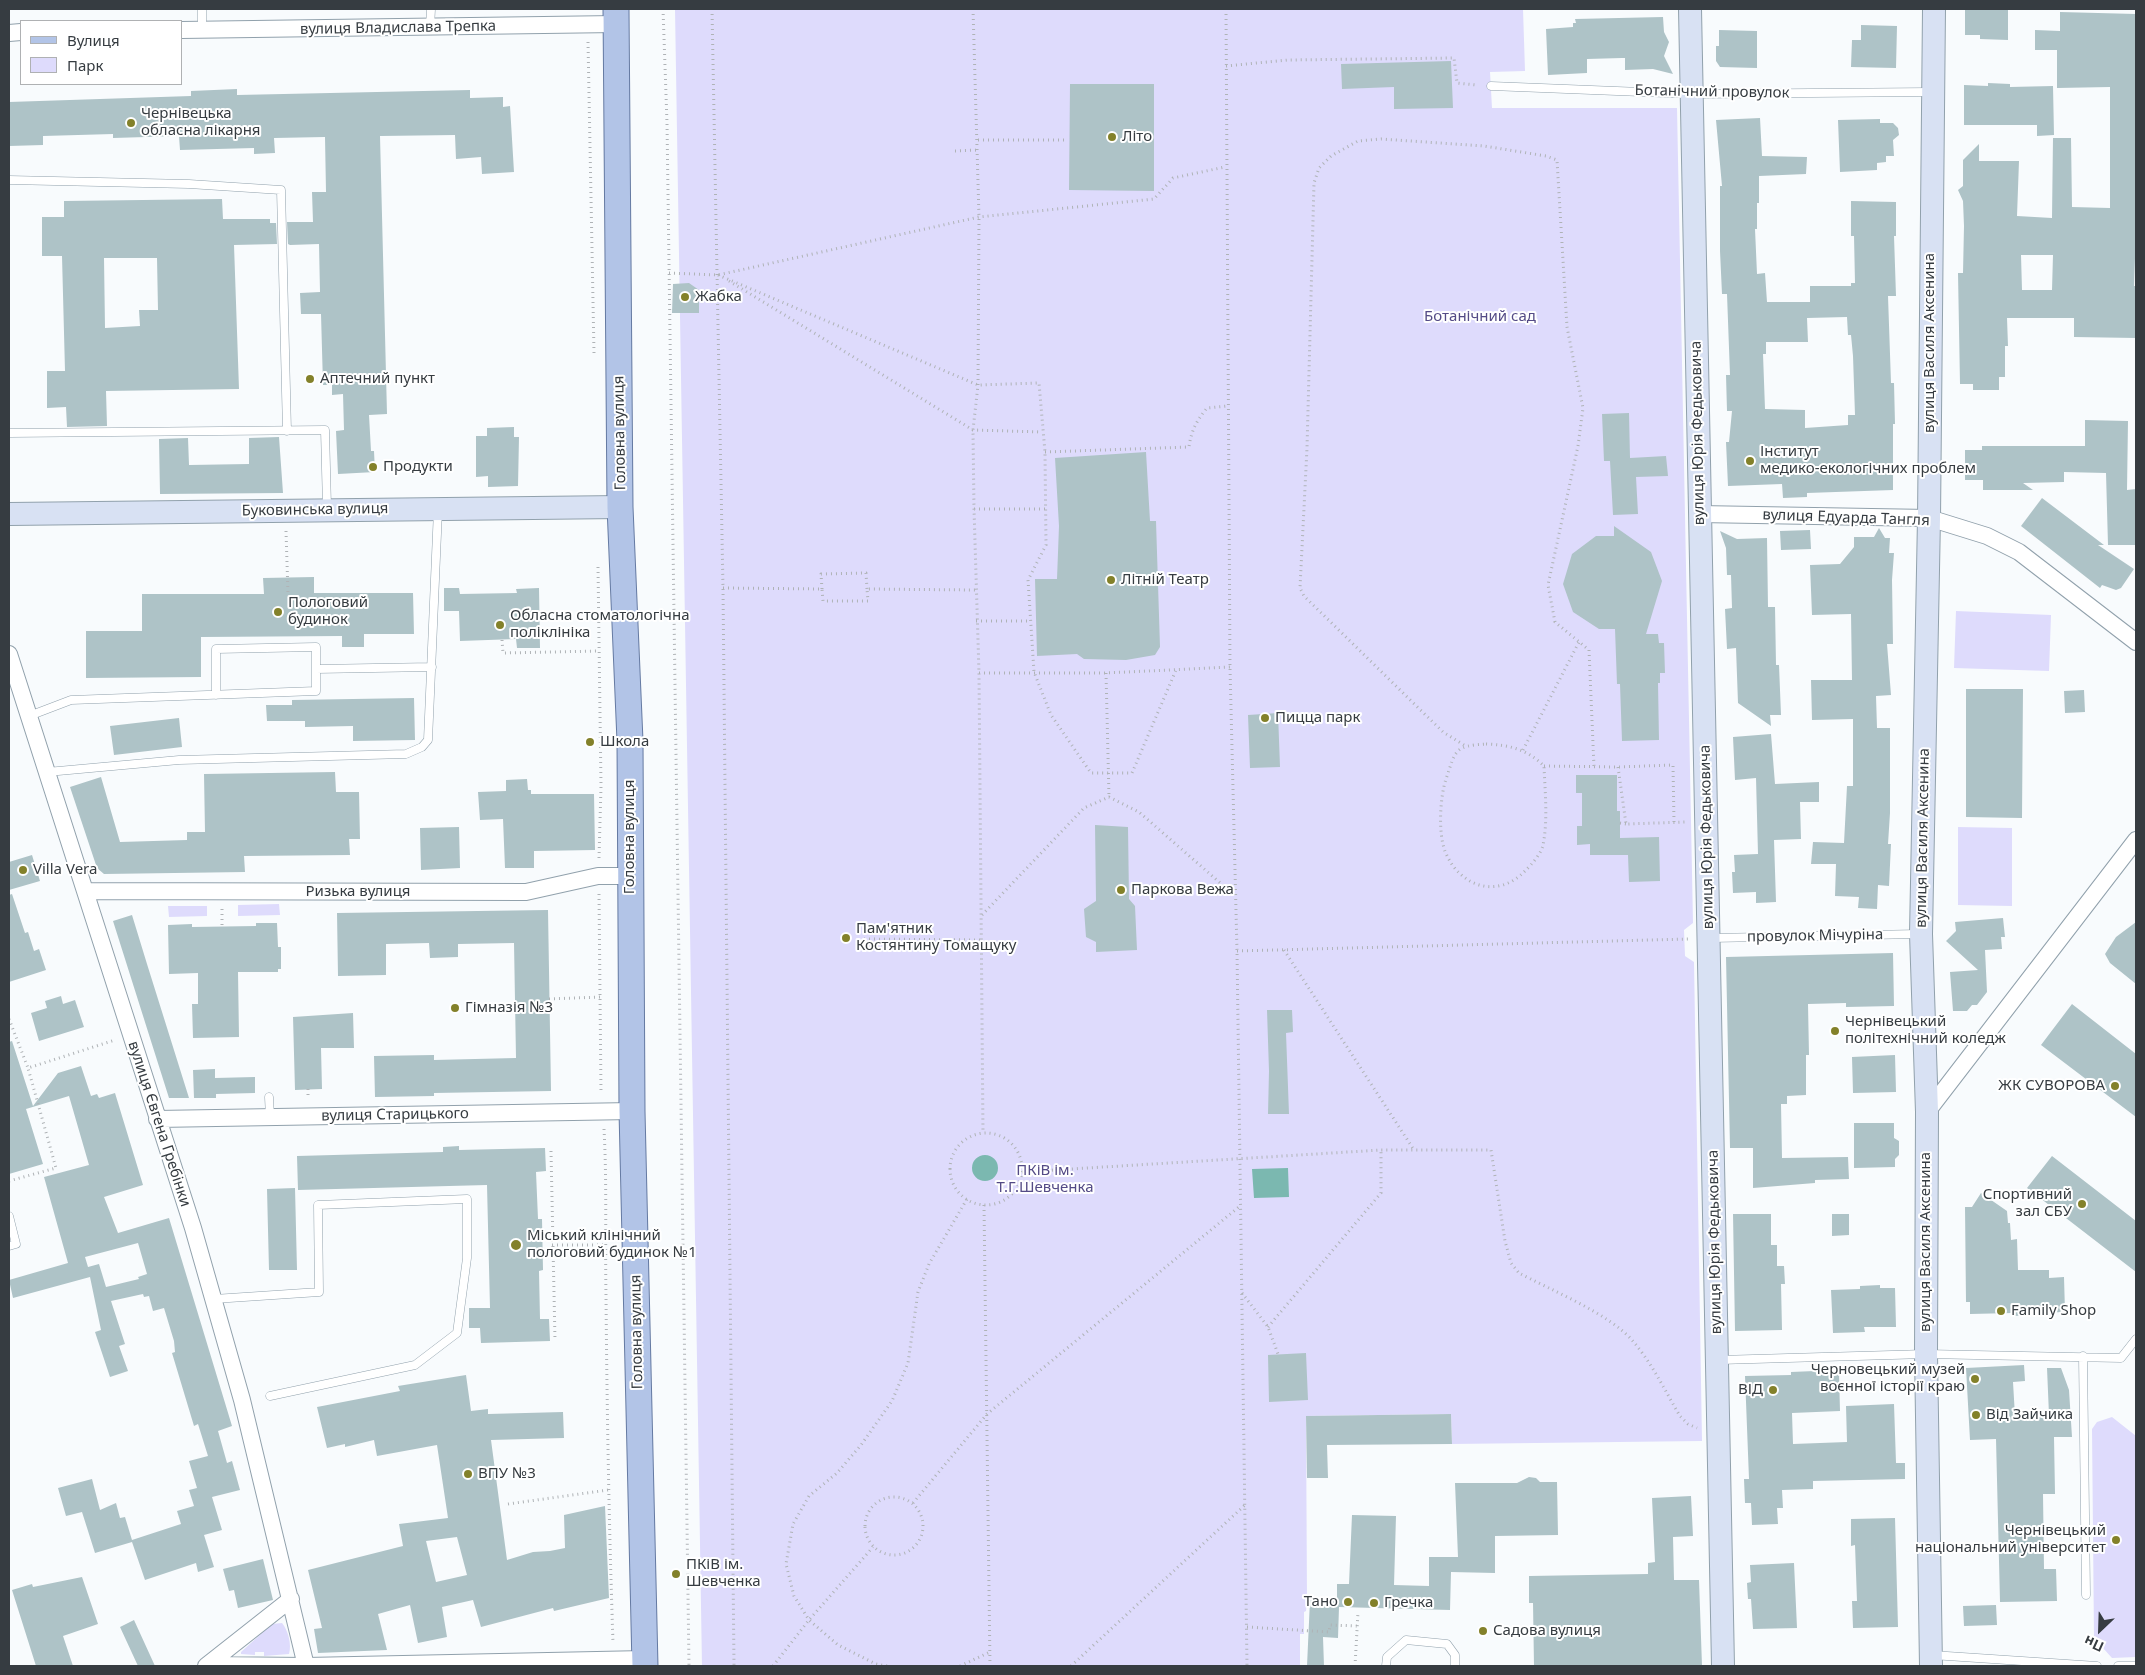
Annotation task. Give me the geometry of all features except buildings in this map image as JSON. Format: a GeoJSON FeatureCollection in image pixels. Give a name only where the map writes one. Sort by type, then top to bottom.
{"type":"FeatureCollection","features":[{"type":"Feature","properties":{"kind":"main road","name":"Головна вулиця"},"geometry":{"type":"LineString","coordinates":[[616,16],[620,507],[630,742],[632,1111],[645,1663]]}},
{"type":"Feature","properties":{"kind":"street","name":"вулиця Юрія Федьковича"},"geometry":{"type":"LineString","coordinates":[[1690,9],[1723,1666]]}},
{"type":"Feature","properties":{"kind":"street","name":"вулиця Василя Аксенина"},"geometry":{"type":"LineString","coordinates":[[1931,1661],[1926,1354],[1927,1112],[1921,934],[1929,518],[1934,9]]}},
{"type":"Feature","properties":{"kind":"street","name":"вулиця Владислава Трепка"},"geometry":{"type":"LineString","coordinates":[[182,30],[588,25],[616,16]]}},
{"type":"Feature","properties":{"kind":"street","name":"Буковинська вулиця"},"geometry":{"type":"LineString","coordinates":[[9,514],[620,507]]}},
{"type":"Feature","properties":{"kind":"street","name":"вулиця Едуарда Тангля"},"geometry":{"type":"LineString","coordinates":[[1699,514],[1929,518],[1986,536],[2019,552],[2136,642]]}},
{"type":"Feature","properties":{"kind":"street","name":"вулиця Євгена Гребінки"},"geometry":{"type":"LineString","coordinates":[[9,654],[194,1228],[242,1400],[306,1666]]}},
{"type":"Feature","properties":{"kind":"street"},"geometry":{"type":"LineString","coordinates":[[1927,1112],[2136,840]]}},
{"type":"Feature","properties":{"kind":"street","name":"Ризька вулиця"},"geometry":{"type":"LineString","coordinates":[[85,891],[526,892],[598,876],[630,876]]}},
{"type":"Feature","properties":{"kind":"street","name":"вулиця Старицького"},"geometry":{"type":"LineString","coordinates":[[158,1119],[632,1111]]}},
{"type":"Feature","properties":{"kind":"street"},"geometry":{"type":"LineString","coordinates":[[207,1666],[290,1599]]}},
{"type":"Feature","properties":{"kind":"street"},"geometry":{"type":"LineString","coordinates":[[207,1666],[645,1663]]}},
{"type":"Feature","properties":{"kind":"lane"},"geometry":{"type":"LineString","coordinates":[[202,9],[202,30]]}},
{"type":"Feature","properties":{"kind":"lane"},"geometry":{"type":"LineString","coordinates":[[430,27],[431,9]]}},
{"type":"Feature","properties":{"kind":"lane","name":"Ботанічний провулок"},"geometry":{"type":"LineString","coordinates":[[1491,86],[1692,94],[1933,92]]}},
{"type":"Feature","properties":{"kind":"lane"},"geometry":{"type":"LineString","coordinates":[[9,180],[189,184],[281,190],[287,431]]}},
{"type":"Feature","properties":{"kind":"lane"},"geometry":{"type":"LineString","coordinates":[[9,433],[325,430],[327,509]]}},
{"type":"Feature","properties":{"kind":"lane"},"geometry":{"type":"LineString","coordinates":[[47,772],[178,760],[406,754],[422,747],[428,740],[438,508]]}},
{"type":"Feature","properties":{"kind":"lane"},"geometry":{"type":"LineString","coordinates":[[29,716],[71,700],[216,695],[316,691],[316,647],[216,649],[216,695]]}},
{"type":"Feature","properties":{"kind":"lane"},"geometry":{"type":"LineString","coordinates":[[316,669],[432,667]]}},
{"type":"Feature","properties":{"kind":"lane","name":"провулок Мічуріна"},"geometry":{"type":"LineString","coordinates":[[1709,938],[1921,934]]}},
{"type":"Feature","properties":{"kind":"lane"},"geometry":{"type":"LineString","coordinates":[[269,1097],[270,1117]]}},
{"type":"Feature","properties":{"kind":"lane"},"geometry":{"type":"LineString","coordinates":[[214,1299],[319,1292],[318,1205],[467,1199],[467,1258],[457,1333],[416,1365],[270,1396]]}},
{"type":"Feature","properties":{"kind":"lane"},"geometry":{"type":"LineString","coordinates":[[9,1216],[16,1244],[9,1246]]}},
{"type":"Feature","properties":{"kind":"lane"},"geometry":{"type":"LineString","coordinates":[[1717,1360],[1926,1354],[2121,1358],[2136,1339]]}},
{"type":"Feature","properties":{"kind":"lane"},"geometry":{"type":"LineString","coordinates":[[2083,1356],[2086,1595]]}},
{"type":"Feature","properties":{"kind":"lane"},"geometry":{"type":"LineString","coordinates":[[1386,1666],[1387,1657],[1406,1640],[1447,1644],[1455,1656],[1455,1666]]}},
{"type":"Feature","properties":{"kind":"lane"},"geometry":{"type":"LineString","coordinates":[[1931,1661],[1961,1656],[2097,1666]]}},
{"type":"Feature","properties":{"kind":"lane"},"geometry":{"type":"LineString","coordinates":[[2118,1666],[2136,1666]]}},
{"type":"Feature","properties":{"kind":"path"},"geometry":{"type":"LineString","coordinates":[[663,9],[689,1666]]}},
{"type":"Feature","properties":{"kind":"path"},"geometry":{"type":"LineString","coordinates":[[712,9],[723,588],[734,1666]]}},
{"type":"Feature","properties":{"kind":"path"},"geometry":{"type":"LineString","coordinates":[[973,9],[979,217],[978,385],[973,430],[975,590],[979,673],[983,1132]]}},
{"type":"Feature","properties":{"kind":"path"},"geometry":{"type":"LineString","coordinates":[[1226,9],[1225,167],[1230,667],[1234,895],[1237,951],[1247,1666]]}},
{"type":"Feature","properties":{"kind":"path"},"geometry":{"type":"LineString","coordinates":[[588,25],[594,359]]}},
{"type":"Feature","properties":{"kind":"path"},"geometry":{"type":"LineString","coordinates":[[1226,66],[1288,60],[1454,58],[1457,83],[1491,86]]}},
{"type":"Feature","properties":{"kind":"path"},"geometry":{"type":"LineString","coordinates":[[1594,767],[1589,650],[1555,622],[1548,584],[1578,446],[1583,408],[1567,327],[1557,160],[1546,156],[1484,146],[1381,139],[1358,141],[1331,156],[1319,168],[1314,183],[1307,438],[1300,588],[1311,603],[1443,732],[1464,745],[1504,745],[1523,750],[1544,766],[1594,767],[1618,767],[1673,765],[1674,822]]}},
{"type":"Feature","properties":{"kind":"path"},"geometry":{"type":"LineString","coordinates":[[978,140],[1064,140]]}},
{"type":"Feature","properties":{"kind":"path"},"geometry":{"type":"LineString","coordinates":[[955,151],[978,150]]}},
{"type":"Feature","properties":{"kind":"path"},"geometry":{"type":"LineString","coordinates":[[668,273],[718,275],[979,217],[1154,200],[1173,178],[1225,167]]}},
{"type":"Feature","properties":{"kind":"path"},"geometry":{"type":"LineString","coordinates":[[718,275],[978,385],[1038,383],[1045,452],[1046,545],[1028,580],[1034,672],[1051,715],[1091,772],[1109,774],[1132,773],[1176,670]]}},
{"type":"Feature","properties":{"kind":"path"},"geometry":{"type":"LineString","coordinates":[[718,275],[973,430],[1042,432]]}},
{"type":"Feature","properties":{"kind":"path"},"geometry":{"type":"LineString","coordinates":[[1045,452],[1189,447],[1190,436],[1197,420],[1207,408],[1227,406]]}},
{"type":"Feature","properties":{"kind":"path"},"geometry":{"type":"LineString","coordinates":[[974,509],[1045,509]]}},
{"type":"Feature","properties":{"kind":"path"},"geometry":{"type":"LineString","coordinates":[[287,558],[288,594]]}},
{"type":"Feature","properties":{"kind":"path"},"geometry":{"type":"LineString","coordinates":[[598,565],[601,786],[598,876],[602,1111],[606,1170],[608,1490],[613,1646]]}},
{"type":"Feature","properties":{"kind":"path"},"geometry":{"type":"LineString","coordinates":[[866,573],[867,589],[868,601],[823,601],[822,574],[866,573]]}},
{"type":"Feature","properties":{"kind":"path"},"geometry":{"type":"LineString","coordinates":[[723,588],[822,589]]}},
{"type":"Feature","properties":{"kind":"path"},"geometry":{"type":"LineString","coordinates":[[867,589],[975,590]]}},
{"type":"Feature","properties":{"kind":"path"},"geometry":{"type":"LineString","coordinates":[[976,621],[1031,621]]}},
{"type":"Feature","properties":{"kind":"path"},"geometry":{"type":"LineString","coordinates":[[502,640],[503,653],[599,652]]}},
{"type":"Feature","properties":{"kind":"path"},"geometry":{"type":"LineString","coordinates":[[1523,750],[1579,642]]}},
{"type":"Feature","properties":{"kind":"path"},"geometry":{"type":"LineString","coordinates":[[979,673],[1106,673],[1230,667]]}},
{"type":"Feature","properties":{"kind":"path"},"geometry":{"type":"LineString","coordinates":[[1106,673],[1109,797]]}},
{"type":"Feature","properties":{"kind":"path"},"geometry":{"type":"LineString","coordinates":[[1464,745],[1457,752],[1443,788],[1441,820],[1445,850],[1456,869],[1469,881],[1477,885],[1498,886],[1517,880],[1540,852],[1545,823],[1544,766]]}},
{"type":"Feature","properties":{"kind":"path"},"geometry":{"type":"LineString","coordinates":[[1618,767],[1626,824]]}},
{"type":"Feature","properties":{"kind":"path"},"geometry":{"type":"LineString","coordinates":[[1109,797],[1139,812],[1234,895]]}},
{"type":"Feature","properties":{"kind":"path"},"geometry":{"type":"LineString","coordinates":[[982,916],[1084,808],[1109,797]]}},
{"type":"Feature","properties":{"kind":"path"},"geometry":{"type":"LineString","coordinates":[[1620,824],[1706,822]]}},
{"type":"Feature","properties":{"kind":"path"},"geometry":{"type":"LineString","coordinates":[[1237,951],[1709,938]]}},
{"type":"Feature","properties":{"kind":"path"},"geometry":{"type":"LineString","coordinates":[[864,939],[981,940]]}},
{"type":"Feature","properties":{"kind":"path"},"geometry":{"type":"LineString","coordinates":[[1284,949],[1414,1150]]}},
{"type":"Feature","properties":{"kind":"path"},"geometry":{"type":"LineString","coordinates":[[549,999],[600,997]]}},
{"type":"Feature","properties":{"kind":"path"},"geometry":{"type":"LineString","coordinates":[[9,1019],[28,1068],[56,1168],[9,1181]]}},
{"type":"Feature","properties":{"kind":"path"},"geometry":{"type":"LineString","coordinates":[[28,1068],[102,1043],[131,1036]]}},
{"type":"Feature","properties":{"kind":"path"},"geometry":{"type":"LineString","coordinates":[[983,1132],[1001,1136],[1015,1147],[1019,1155],[1022,1172],[1020,1181],[1009,1196],[993,1204],[984,1204],[967,1199],[960,1194],[951,1178],[951,1160],[959,1144],[974,1134],[983,1132]]}},
{"type":"Feature","properties":{"kind":"path"},"geometry":{"type":"LineString","coordinates":[[1022,1172],[1381,1150],[1491,1150],[1505,1241],[1511,1264],[1518,1273],[1614,1324],[1630,1337],[1642,1352],[1680,1416],[1688,1424],[1702,1429],[1718,1429]]}},
{"type":"Feature","properties":{"kind":"path"},"geometry":{"type":"LineString","coordinates":[[1268,1327],[1381,1193],[1381,1150]]}},
{"type":"Feature","properties":{"kind":"path"},"geometry":{"type":"LineString","coordinates":[[551,1151],[555,1340]]}},
{"type":"Feature","properties":{"kind":"path"},"geometry":{"type":"LineString","coordinates":[[887,1666],[876,1664],[838,1646],[809,1620],[794,1596],[786,1564],[793,1524],[809,1496],[837,1473],[892,1401],[908,1363],[918,1292],[929,1264],[967,1199]]}},
{"type":"Feature","properties":{"kind":"path"},"geometry":{"type":"LineString","coordinates":[[984,1204],[990,1666]]}},
{"type":"Feature","properties":{"kind":"path"},"geometry":{"type":"LineString","coordinates":[[913,1503],[987,1414],[1240,1206]]}},
{"type":"Feature","properties":{"kind":"path"},"geometry":{"type":"LineString","coordinates":[[552,1245],[605,1245]]}},
{"type":"Feature","properties":{"kind":"path"},"geometry":{"type":"LineString","coordinates":[[1241,1292],[1268,1327],[1278,1354]]}},
{"type":"Feature","properties":{"kind":"path"},"geometry":{"type":"LineString","coordinates":[[508,1504],[608,1490]]}},
{"type":"Feature","properties":{"kind":"path"},"geometry":{"type":"LineString","coordinates":[[892,1497],[899,1497],[913,1503],[918,1508],[924,1522],[922,1536],[914,1548],[901,1555],[893,1556],[873,1547],[866,1534],[865,1527],[866,1519],[872,1506],[878,1501],[892,1497]]}},
{"type":"Feature","properties":{"kind":"path"},"geometry":{"type":"LineString","coordinates":[[1071,1666],[1245,1505]]}},
{"type":"Feature","properties":{"kind":"path"},"geometry":{"type":"LineString","coordinates":[[773,1666],[809,1620],[873,1547]]}},
{"type":"Feature","properties":{"kind":"path"},"geometry":{"type":"LineString","coordinates":[[1355,1666],[1358,1612]]}},
{"type":"Feature","properties":{"kind":"path"},"geometry":{"type":"LineString","coordinates":[[1247,1627],[1329,1632],[1330,1624],[1357,1626]]}},
{"type":"Feature","properties":{"kind":"path"},"geometry":{"type":"LineString","coordinates":[[960,1666],[990,1652]]}},
{"type":"Feature","properties":{"kind":"green space","name":"ПКіВ ім. Т.Г.Шевченка"},"geometry":{"type":"Polygon","coordinates":[[[675,9],[1523,9],[1525,71],[1490,72],[1492,108],[1677,108],[1693,923],[1684,930],[1685,956],[1694,962],[1702,1441],[1452,1444],[1451,1414],[1306,1416],[1307,1600],[1306,1611],[1304,1612],[1304,1634],[1300,1634],[1300,1666],[702,1666],[675,9]]]}},
{"type":"Feature","properties":{"kind":"green space"},"geometry":{"type":"Polygon","coordinates":[[[1956,611],[2051,615],[2049,671],[1954,668],[1956,611]]]}},
{"type":"Feature","properties":{"kind":"green space"},"geometry":{"type":"Polygon","coordinates":[[[1958,827],[2012,828],[2012,906],[1958,905],[1958,827]]]}},
{"type":"Feature","properties":{"kind":"green space"},"geometry":{"type":"Polygon","coordinates":[[[279,904],[280,915],[238,916],[238,905],[279,904]]]}},
{"type":"Feature","properties":{"kind":"green space"},"geometry":{"type":"Polygon","coordinates":[[[168,906],[207,906],[207,916],[169,917],[168,906]]]}},
{"type":"Feature","properties":{"kind":"green space","name":"Чернівецький національний університет"},"geometry":{"type":"Polygon","coordinates":[[[2112,1417],[2136,1436],[2136,1657],[2112,1658],[2094,1638],[2092,1429],[2097,1422],[2112,1417]]]}},
{"type":"Feature","properties":{"kind":"green space"},"geometry":{"type":"Polygon","coordinates":[[[282,1623],[289,1638],[289,1654],[264,1656],[264,1652],[255,1652],[255,1655],[241,1654],[272,1624],[282,1623]]]}},
{"type":"Feature","properties":{"kind":"shaded area"},"geometry":{"type":"Polygon","coordinates":[[[985,1155],[995,1158],[998,1168],[995,1178],[985,1181],[975,1178],[972,1168],[975,1158],[985,1155]]]}},
{"type":"Feature","properties":{"kind":"shaded area"},"geometry":{"type":"Polygon","coordinates":[[[1288,1168],[1289,1197],[1254,1198],[1252,1169],[1288,1168]]]}},
{"type":"Feature","properties":{"kind":"place","name":"Чернівецька обласна лікарня"},"geometry":{"type":"Point","coordinates":[131,123]}},
{"type":"Feature","properties":{"kind":"place","name":"Літо"},"geometry":{"type":"Point","coordinates":[1112,137]}},
{"type":"Feature","properties":{"kind":"place","name":"Жабка"},"geometry":{"type":"Point","coordinates":[685,297]}},
{"type":"Feature","properties":{"kind":"place","name":"Аптечний пункт"},"geometry":{"type":"Point","coordinates":[310,379]}},
{"type":"Feature","properties":{"kind":"place","name":"Інститут медико-екологічних проблем"},"geometry":{"type":"Point","coordinates":[1750,461]}},
{"type":"Feature","properties":{"kind":"place","name":"Продукти"},"geometry":{"type":"Point","coordinates":[373,467]}},
{"type":"Feature","properties":{"kind":"place","name":"Літній Театр"},"geometry":{"type":"Point","coordinates":[1111,580]}},
{"type":"Feature","properties":{"kind":"place","name":"Пологовий будинок"},"geometry":{"type":"Point","coordinates":[278,612]}},
{"type":"Feature","properties":{"kind":"place","name":"Обласна стоматологічна поліклініка"},"geometry":{"type":"Point","coordinates":[500,625]}},
{"type":"Feature","properties":{"kind":"place","name":"Пицца парк"},"geometry":{"type":"Point","coordinates":[1265,718]}},
{"type":"Feature","properties":{"kind":"place","name":"Школа"},"geometry":{"type":"Point","coordinates":[590,742]}},
{"type":"Feature","properties":{"kind":"place","name":"Villa Vera"},"geometry":{"type":"Point","coordinates":[23,870]}},
{"type":"Feature","properties":{"kind":"place","name":"Паркова Вежа"},"geometry":{"type":"Point","coordinates":[1121,890]}},
{"type":"Feature","properties":{"kind":"place","name":"Пам'ятник Костянтину Томащуку"},"geometry":{"type":"Point","coordinates":[846,938]}},
{"type":"Feature","properties":{"kind":"place","name":"Гімназія №3"},"geometry":{"type":"Point","coordinates":[455,1008]}},
{"type":"Feature","properties":{"kind":"place","name":"Чернівецький політехнічний коледж"},"geometry":{"type":"Point","coordinates":[1835,1031]}},
{"type":"Feature","properties":{"kind":"place","name":"ЖК СУВОРОВА"},"geometry":{"type":"Point","coordinates":[2115,1086]}},
{"type":"Feature","properties":{"kind":"place","name":"Спортивний зал СБУ"},"geometry":{"type":"Point","coordinates":[2082,1204]}},
{"type":"Feature","properties":{"kind":"place","name":"Міський клінічний пологовий будинок №1"},"geometry":{"type":"Point","coordinates":[516,1245]}},
{"type":"Feature","properties":{"kind":"place","name":"Family Shop"},"geometry":{"type":"Point","coordinates":[2001,1311]}},
{"type":"Feature","properties":{"kind":"place","name":"Черновецький музей воєнної історії краю"},"geometry":{"type":"Point","coordinates":[1975,1379]}},
{"type":"Feature","properties":{"kind":"place","name":"ВІД"},"geometry":{"type":"Point","coordinates":[1773,1390]}},
{"type":"Feature","properties":{"kind":"place","name":"Від Зайчика"},"geometry":{"type":"Point","coordinates":[1976,1415]}},
{"type":"Feature","properties":{"kind":"place","name":"ВПУ №3"},"geometry":{"type":"Point","coordinates":[468,1474]}},
{"type":"Feature","properties":{"kind":"place","name":"Чернівецький національний університет"},"geometry":{"type":"Point","coordinates":[2116,1540]}},
{"type":"Feature","properties":{"kind":"place","name":"ПКіВ ім. Шевченка"},"geometry":{"type":"Point","coordinates":[676,1574]}},
{"type":"Feature","properties":{"kind":"place","name":"Тано"},"geometry":{"type":"Point","coordinates":[1348,1602]}},
{"type":"Feature","properties":{"kind":"place","name":"Гречка"},"geometry":{"type":"Point","coordinates":[1374,1603]}},
{"type":"Feature","properties":{"kind":"place","name":"Садова вулиця"},"geometry":{"type":"Point","coordinates":[1483,1631]}},
{"type":"Feature","properties":{"kind":"park label","name":"Ботанічний сад"},"geometry":{"type":"Point","coordinates":[1480,317]}}]}
